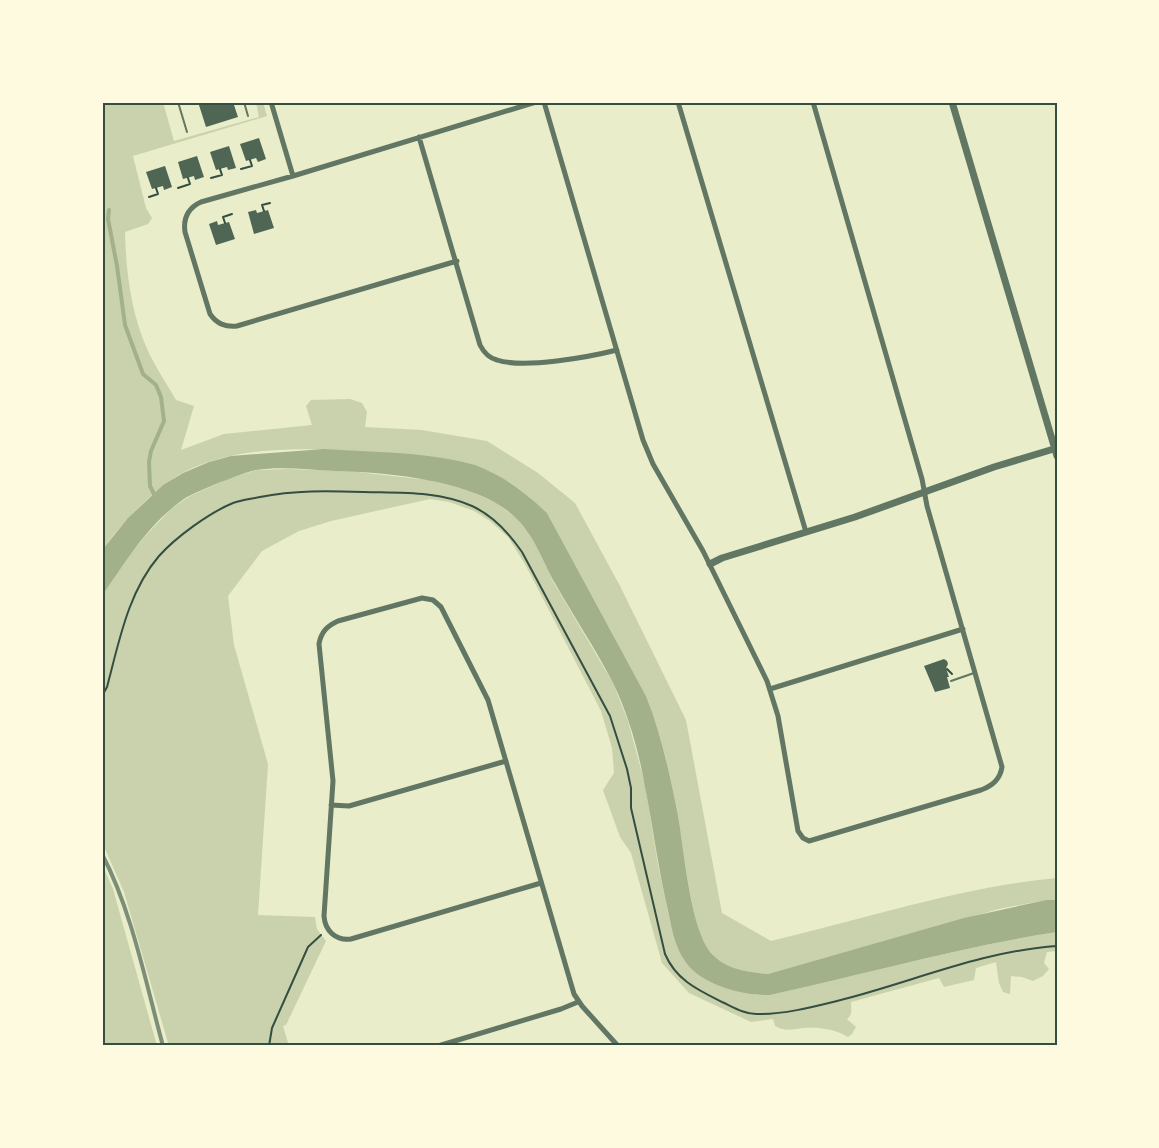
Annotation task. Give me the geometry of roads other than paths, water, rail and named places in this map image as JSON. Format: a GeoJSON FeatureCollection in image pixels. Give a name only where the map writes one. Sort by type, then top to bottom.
{"type":"FeatureCollection","features":[{"type":"Feature","properties":{"kind":"street"},"geometry":{"type":"LineString","coordinates":[[271,102],[292,176]]}},
{"type":"Feature","properties":{"kind":"street"},"geometry":{"type":"LineString","coordinates":[[457,261],[229,327],[218,322],[210,314],[185,232],[187,213],[195,204],[201,202],[536,102]]}},
{"type":"Feature","properties":{"kind":"street"},"geometry":{"type":"LineString","coordinates":[[544,102],[647,451],[710,564],[770,690],[778,716],[797,826],[803,838],[809,841],[981,790],[992,785],[1001,773],[1001,761],[813,102]]}},
{"type":"Feature","properties":{"kind":"street"},"geometry":{"type":"LineString","coordinates":[[678,102],[807,532]]}},
{"type":"Feature","properties":{"kind":"street"},"geometry":{"type":"LineString","coordinates":[[710,564],[722,558],[876,510],[994,467],[1056,451],[952,102]]}},
{"type":"Feature","properties":{"kind":"street"},"geometry":{"type":"LineString","coordinates":[[419,137],[480,345],[485,352],[491,358],[501,361],[542,363],[617,351]]}},
{"type":"Feature","properties":{"kind":"street"},"geometry":{"type":"LineString","coordinates":[[542,883],[351,939],[342,939],[327,928],[324,916],[333,781],[320,651],[322,634],[328,626],[338,621],[426,597],[433,600],[444,612],[485,693],[578,1002],[618,1046]]}},
{"type":"Feature","properties":{"kind":"street"},"geometry":{"type":"LineString","coordinates":[[770,690],[963,629]]}},
{"type":"Feature","properties":{"kind":"street"},"geometry":{"type":"LineString","coordinates":[[331,805],[349,806],[506,761]]}},
{"type":"Feature","properties":{"kind":"street"},"geometry":{"type":"LineString","coordinates":[[438,1046],[578,1002]]}},
{"type":"Feature","properties":{"kind":"lane"},"geometry":{"type":"LineString","coordinates":[[178,102],[187,132]]}},
{"type":"Feature","properties":{"kind":"lane"},"geometry":{"type":"LineString","coordinates":[[244,102],[248,116]]}},
{"type":"Feature","properties":{"kind":"lane"},"geometry":{"type":"LineString","coordinates":[[951,681],[975,673]]}},
{"type":"Feature","properties":{"kind":"waterway"},"geometry":{"type":"LineString","coordinates":[[109,210],[108,219],[125,325],[143,374],[156,385],[161,397],[164,421],[151,451],[149,462],[150,486],[155,496]]}},
{"type":"Feature","properties":{"kind":"railway"},"geometry":{"type":"LineString","coordinates":[[102,854],[113,876],[130,923],[163,1046]]}}]}
